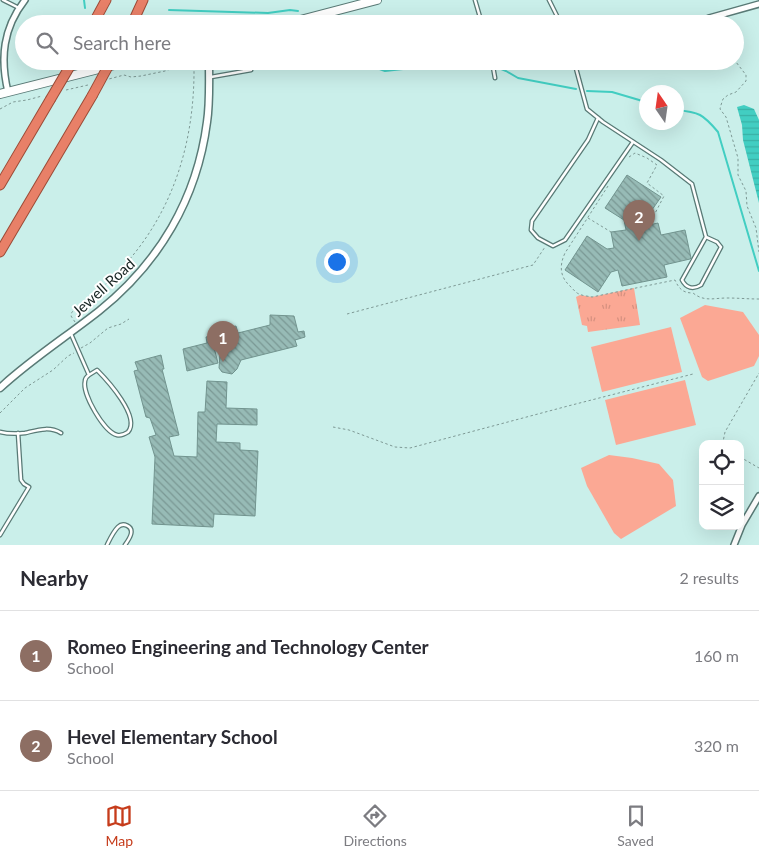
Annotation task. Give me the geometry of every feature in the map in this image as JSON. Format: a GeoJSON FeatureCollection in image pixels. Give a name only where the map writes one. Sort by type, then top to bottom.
{"type":"FeatureCollection","features":[{"type":"Feature","properties":{"kind":"highway"},"geometry":{"type":"LineString","coordinates":[[98,15],[106,0]]}},
{"type":"Feature","properties":{"kind":"highway"},"geometry":{"type":"LineString","coordinates":[[136,15],[143,0]]}},
{"type":"Feature","properties":{"kind":"highway"},"geometry":{"type":"LineString","coordinates":[[0,185],[47,98],[67,70]]}},
{"type":"Feature","properties":{"kind":"highway"},"geometry":{"type":"LineString","coordinates":[[0,252],[106,70]]}},
{"type":"Feature","properties":{"kind":"main road"},"geometry":{"type":"LineString","coordinates":[[320,15],[378,0]]}},
{"type":"Feature","properties":{"kind":"main road"},"geometry":{"type":"LineString","coordinates":[[4,93],[95,70]]}},
{"type":"Feature","properties":{"kind":"street"},"geometry":{"type":"LineString","coordinates":[[4,93],[2,67],[6,36],[12,20],[25,0]]}},
{"type":"Feature","properties":{"kind":"street"},"geometry":{"type":"LineString","coordinates":[[720,15],[759,4]]}},
{"type":"Feature","properties":{"kind":"street","name":"Jewell Road"},"geometry":{"type":"LineString","coordinates":[[0,388],[127,287],[153,256],[171,229],[187,197],[200,160],[209,104],[209,70]]}},
{"type":"Feature","properties":{"kind":"street"},"geometry":{"type":"LineString","coordinates":[[734,545],[742,525],[759,496]]}},
{"type":"Feature","properties":{"kind":"lane"},"geometry":{"type":"LineString","coordinates":[[3,0],[19,8]]}},
{"type":"Feature","properties":{"kind":"lane"},"geometry":{"type":"LineString","coordinates":[[475,0],[479,15]]}},
{"type":"Feature","properties":{"kind":"lane"},"geometry":{"type":"LineString","coordinates":[[549,0],[556,15]]}},
{"type":"Feature","properties":{"kind":"lane"},"geometry":{"type":"LineString","coordinates":[[209,78],[251,70]]}},
{"type":"Feature","properties":{"kind":"lane"},"geometry":{"type":"LineString","coordinates":[[494,70],[495,78]]}},
{"type":"Feature","properties":{"kind":"lane"},"geometry":{"type":"LineString","coordinates":[[577,70],[588,109],[692,184],[706,237],[682,280],[684,285],[690,288],[696,288],[701,285],[721,247],[717,242],[706,237]]}},
{"type":"Feature","properties":{"kind":"lane"},"geometry":{"type":"LineString","coordinates":[[598,118],[588,140],[532,221],[531,230],[538,238],[553,246],[565,240],[633,142]]}},
{"type":"Feature","properties":{"kind":"lane"},"geometry":{"type":"LineString","coordinates":[[70,334],[89,375]]}},
{"type":"Feature","properties":{"kind":"lane"},"geometry":{"type":"LineString","coordinates":[[97,370],[111,384],[123,403],[130,420],[129,430],[126,434],[116,435],[106,427],[93,409],[84,384],[85,379],[89,375],[97,370]]}},
{"type":"Feature","properties":{"kind":"lane"},"geometry":{"type":"LineString","coordinates":[[0,432],[18,434],[50,429],[61,433]]}},
{"type":"Feature","properties":{"kind":"lane"},"geometry":{"type":"LineString","coordinates":[[0,535],[29,487],[21,480],[18,434]]}},
{"type":"Feature","properties":{"kind":"lane"},"geometry":{"type":"LineString","coordinates":[[106,545],[117,528],[123,524],[128,525],[131,532],[125,545]]}},
{"type":"Feature","properties":{"kind":"path"},"geometry":{"type":"LineString","coordinates":[[132,76],[163,70]]}},
{"type":"Feature","properties":{"kind":"path"},"geometry":{"type":"LineString","coordinates":[[75,322],[71,316],[72,311],[107,283],[145,241],[174,188],[185,154],[190,127],[194,75],[193,70]]}},
{"type":"Feature","properties":{"kind":"path"},"geometry":{"type":"LineString","coordinates":[[742,70],[746,75],[746,81],[736,92],[723,99],[720,109],[726,117],[738,158],[738,175],[746,191],[747,206],[756,228],[759,252]]}},
{"type":"Feature","properties":{"kind":"path"},"geometry":{"type":"LineString","coordinates":[[60,92],[77,88]]}},
{"type":"Feature","properties":{"kind":"path"},"geometry":{"type":"LineString","coordinates":[[0,109],[13,102],[47,98]]}},
{"type":"Feature","properties":{"kind":"path"},"geometry":{"type":"LineString","coordinates":[[627,158],[635,153],[647,158],[657,166],[647,183],[664,196],[649,225]]}},
{"type":"Feature","properties":{"kind":"path"},"geometry":{"type":"LineString","coordinates":[[612,180],[565,253],[561,266],[565,281],[580,295],[592,297],[675,280],[678,287],[687,293],[693,293],[698,297],[709,300],[726,298],[759,299]]}},
{"type":"Feature","properties":{"kind":"path"},"geometry":{"type":"LineString","coordinates":[[588,218],[611,232]]}},
{"type":"Feature","properties":{"kind":"path"},"geometry":{"type":"LineString","coordinates":[[347,314],[533,265],[548,243]]}},
{"type":"Feature","properties":{"kind":"path"},"geometry":{"type":"LineString","coordinates":[[0,413],[25,388],[53,370],[68,356],[90,343],[108,328],[129,320]]}},
{"type":"Feature","properties":{"kind":"path"},"geometry":{"type":"LineString","coordinates":[[724,440],[725,432],[759,373]]}},
{"type":"Feature","properties":{"kind":"path"},"geometry":{"type":"LineString","coordinates":[[332,427],[349,430],[395,448],[410,448],[693,374]]}},
{"type":"Feature","properties":{"kind":"path"},"geometry":{"type":"LineString","coordinates":[[744,460],[759,468]]}},
{"type":"Feature","properties":{"kind":"green space"},"geometry":{"type":"Polygon","coordinates":[[[634,288],[640,325],[588,332],[587,326],[582,325],[576,297],[580,295],[592,297],[634,288]]]}},
{"type":"Feature","properties":{"kind":"green space"},"geometry":{"type":"Polygon","coordinates":[[[705,305],[743,312],[759,335],[759,356],[754,366],[708,381],[702,377],[680,318],[705,305]]]}},
{"type":"Feature","properties":{"kind":"green space"},"geometry":{"type":"Polygon","coordinates":[[[671,327],[682,372],[602,392],[591,347],[671,327]]]}},
{"type":"Feature","properties":{"kind":"green space"},"geometry":{"type":"Polygon","coordinates":[[[685,380],[696,425],[616,445],[605,400],[685,380]]]}},
{"type":"Feature","properties":{"kind":"green space"},"geometry":{"type":"Polygon","coordinates":[[[609,455],[659,464],[673,480],[676,506],[621,539],[614,533],[587,486],[581,468],[609,455]]]}},
{"type":"Feature","properties":{"kind":"water"},"geometry":{"type":"Polygon","coordinates":[[[744,105],[754,109],[759,120],[759,203],[743,140],[742,125],[737,107],[744,105]]]}},
{"type":"Feature","properties":{"kind":"building"},"geometry":{"type":"Polygon","coordinates":[[[627,175],[661,197],[647,217],[649,225],[658,223],[661,235],[685,230],[691,258],[664,265],[667,277],[622,286],[618,270],[611,272],[598,292],[565,270],[587,236],[607,249],[614,248],[611,232],[626,230],[624,220],[605,208],[627,175]]]}},
{"type":"Feature","properties":{"kind":"building"},"geometry":{"type":"Polygon","coordinates":[[[270,315],[294,316],[298,332],[304,331],[305,337],[295,340],[297,346],[241,360],[237,369],[232,374],[222,372],[219,368],[222,329],[236,326],[238,333],[270,325],[270,315]]]}},
{"type":"Feature","properties":{"kind":"building"},"geometry":{"type":"Polygon","coordinates":[[[211,336],[218,363],[187,371],[183,349],[207,343],[206,337],[211,336]]]}},
{"type":"Feature","properties":{"kind":"building"},"geometry":{"type":"Polygon","coordinates":[[[161,355],[164,369],[162,369],[179,435],[169,437],[174,456],[197,457],[198,412],[205,412],[207,381],[227,382],[226,408],[257,409],[257,425],[217,424],[216,442],[240,443],[240,450],[258,451],[255,516],[214,514],[213,527],[152,524],[155,457],[149,437],[156,435],[150,418],[146,417],[134,371],[138,370],[135,362],[161,355]]]}},
{"type":"Feature","properties":{"kind":"waterway"},"geometry":{"type":"LineString","coordinates":[[84,0],[85,8]]}},
{"type":"Feature","properties":{"kind":"waterway"},"geometry":{"type":"LineString","coordinates":[[169,10],[268,13],[290,10],[298,11]]}},
{"type":"Feature","properties":{"kind":"waterway"},"geometry":{"type":"LineString","coordinates":[[382,70],[394,70]]}},
{"type":"Feature","properties":{"kind":"waterway"},"geometry":{"type":"LineString","coordinates":[[504,70],[518,78],[576,89]]}},
{"type":"Feature","properties":{"kind":"waterway"},"geometry":{"type":"LineString","coordinates":[[587,91],[612,92],[639,100]]}},
{"type":"Feature","properties":{"kind":"waterway"},"geometry":{"type":"LineString","coordinates":[[684,111],[700,115],[718,132],[759,271]]}},
{"type":"Feature","properties":{"kind":"place","name":"Hevel Elementary School"},"geometry":{"type":"Point","coordinates":[639,241]}},
{"type":"Feature","properties":{"kind":"place","name":"Romeo Engineering and Technology Center"},"geometry":{"type":"Point","coordinates":[223,362]}}]}
